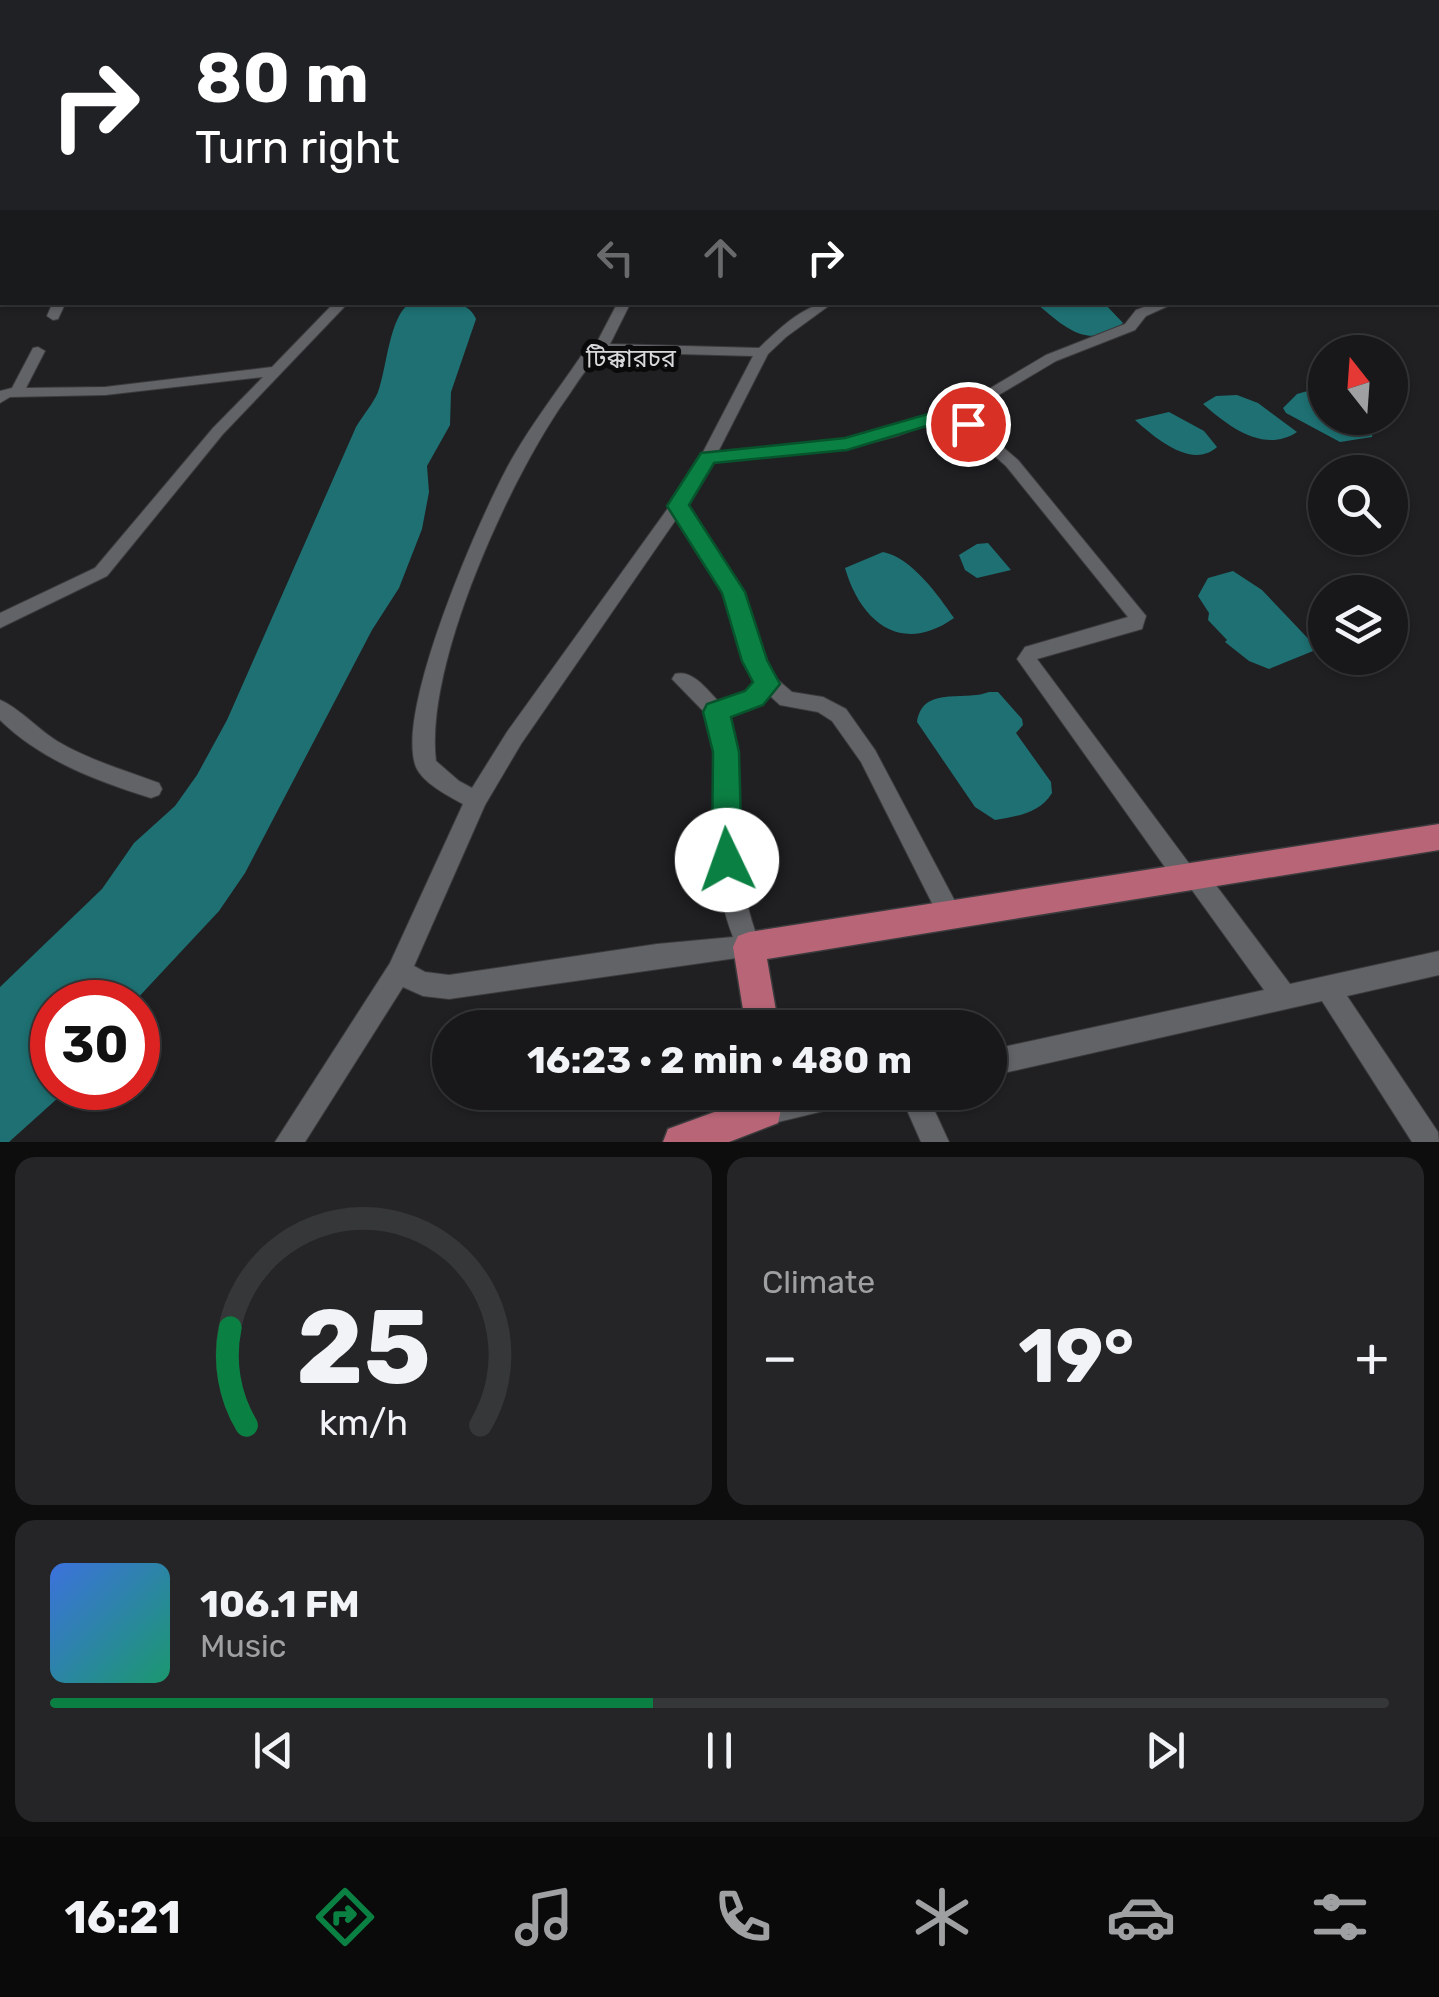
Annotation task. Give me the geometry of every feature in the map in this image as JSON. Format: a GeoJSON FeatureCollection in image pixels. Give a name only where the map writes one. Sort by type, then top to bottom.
{"type":"FeatureCollection","features":[{"type":"Feature","properties":{"kind":"main road"},"geometry":{"type":"LineString","coordinates":[[759,1010],[749,947],[949,911],[1439,837]]}},
{"type":"Feature","properties":{"kind":"main road"},"geometry":{"type":"LineString","coordinates":[[681,1142],[750,1110]]}},
{"type":"Feature","properties":{"kind":"street"},"geometry":{"type":"LineString","coordinates":[[0,622],[102,572],[218,431],[340,305]]}},
{"type":"Feature","properties":{"kind":"street"},"geometry":{"type":"LineString","coordinates":[[476,800],[450,787],[426,765],[421,730],[432,689],[453,619],[512,472],[586,360],[601,348],[623,305]]}},
{"type":"Feature","properties":{"kind":"street"},"geometry":{"type":"LineString","coordinates":[[288,1142],[399,972],[476,800],[514,738],[678,506],[708,458],[762,352],[824,305]]}},
{"type":"Feature","properties":{"kind":"street"},"geometry":{"type":"LineString","coordinates":[[708,458],[847,444],[952,412],[1051,358],[1130,327],[1142,313],[1157,305]]}},
{"type":"Feature","properties":{"kind":"street"},"geometry":{"type":"LineString","coordinates":[[601,348],[762,352]]}},
{"type":"Feature","properties":{"kind":"street"},"geometry":{"type":"LineString","coordinates":[[18,392],[38,351]]}},
{"type":"Feature","properties":{"kind":"street"},"geometry":{"type":"LineString","coordinates":[[0,399],[6,393],[105,392],[276,371]]}},
{"type":"Feature","properties":{"kind":"street"},"geometry":{"type":"LineString","coordinates":[[952,412],[1012,463],[1138,616],[1136,624],[1032,652],[1027,659],[1286,999]]}},
{"type":"Feature","properties":{"kind":"street"},"geometry":{"type":"LineString","coordinates":[[678,506],[734,592],[754,661],[767,684],[787,699],[823,705],[839,715],[868,756],[949,911]]}},
{"type":"Feature","properties":{"kind":"street"},"geometry":{"type":"LineString","coordinates":[[399,972],[423,984],[449,987],[658,956],[749,947],[736,911],[727,860],[726,752],[716,712],[682,679]]}},
{"type":"Feature","properties":{"kind":"street"},"geometry":{"type":"LineString","coordinates":[[716,712],[754,698],[767,684]]}},
{"type":"Feature","properties":{"kind":"street"},"geometry":{"type":"LineString","coordinates":[[0,708],[33,738],[110,777],[151,789]]}},
{"type":"Feature","properties":{"kind":"street"},"geometry":{"type":"LineString","coordinates":[[1007,1059],[1439,963]]}},
{"type":"Feature","properties":{"kind":"street"},"geometry":{"type":"LineString","coordinates":[[1329,990],[1428,1142]]}},
{"type":"Feature","properties":{"kind":"street"},"geometry":{"type":"LineString","coordinates":[[920,1110],[935,1142]]}},
{"type":"Feature","properties":{"kind":"water"},"geometry":{"type":"Polygon","coordinates":[[[408,305],[462,305],[476,319],[451,392],[450,425],[427,466],[429,492],[422,529],[399,588],[372,630],[245,873],[219,911],[155,980],[30,980],[30,1110],[45,1110],[9,1142],[0,1142],[0,987],[102,889],[134,843],[175,806],[197,775],[227,720],[356,427],[378,392],[397,319],[408,305]]]}},
{"type":"Feature","properties":{"kind":"water"},"geometry":{"type":"Polygon","coordinates":[[[1038,305],[1106,305],[1123,323],[1099,335],[1066,327],[1038,305]]]}},
{"type":"Feature","properties":{"kind":"water"},"geometry":{"type":"Polygon","coordinates":[[[1308,391],[1308,425],[1283,408],[1297,394],[1308,391]]]}},
{"type":"Feature","properties":{"kind":"water"},"geometry":{"type":"Polygon","coordinates":[[[1237,395],[1258,403],[1297,432],[1285,438],[1259,439],[1235,428],[1203,404],[1216,396],[1237,395]]]}},
{"type":"Feature","properties":{"kind":"water"},"geometry":{"type":"Polygon","coordinates":[[[1169,412],[1204,431],[1217,447],[1207,453],[1185,453],[1135,420],[1169,412]]]}},
{"type":"Feature","properties":{"kind":"water"},"geometry":{"type":"Polygon","coordinates":[[[1327,435],[1372,435],[1372,437],[1340,442],[1327,435]]]}},
{"type":"Feature","properties":{"kind":"water"},"geometry":{"type":"Polygon","coordinates":[[[988,543],[1011,570],[977,578],[965,570],[959,555],[977,544],[988,543]]]}},
{"type":"Feature","properties":{"kind":"water"},"geometry":{"type":"Polygon","coordinates":[[[883,552],[914,569],[954,618],[917,634],[886,628],[873,618],[861,604],[845,568],[883,552]]]}},
{"type":"Feature","properties":{"kind":"water"},"geometry":{"type":"Polygon","coordinates":[[[1233,571],[1262,590],[1308,638],[1308,653],[1269,669],[1249,661],[1225,642],[1208,620],[1209,613],[1198,596],[1208,578],[1233,571]]]}},
{"type":"Feature","properties":{"kind":"water"},"geometry":{"type":"Polygon","coordinates":[[[998,692],[1022,719],[1023,725],[1016,733],[1051,782],[1052,793],[1034,810],[995,820],[975,807],[917,722],[921,710],[936,699],[998,692]]]}},
{"type":"Feature","properties":{"kind":"district","name":"টিক্কারচর"},"geometry":{"type":"Point","coordinates":[631,358]}},
{"type":"Feature","properties":{"kind":"route"},"geometry":{"type":"LineString","coordinates":[[727,860],[726,752],[716,712],[754,698],[767,684],[754,661],[734,592],[720,577],[678,506],[708,458],[847,444],[952,412],[968,424]]}}]}
